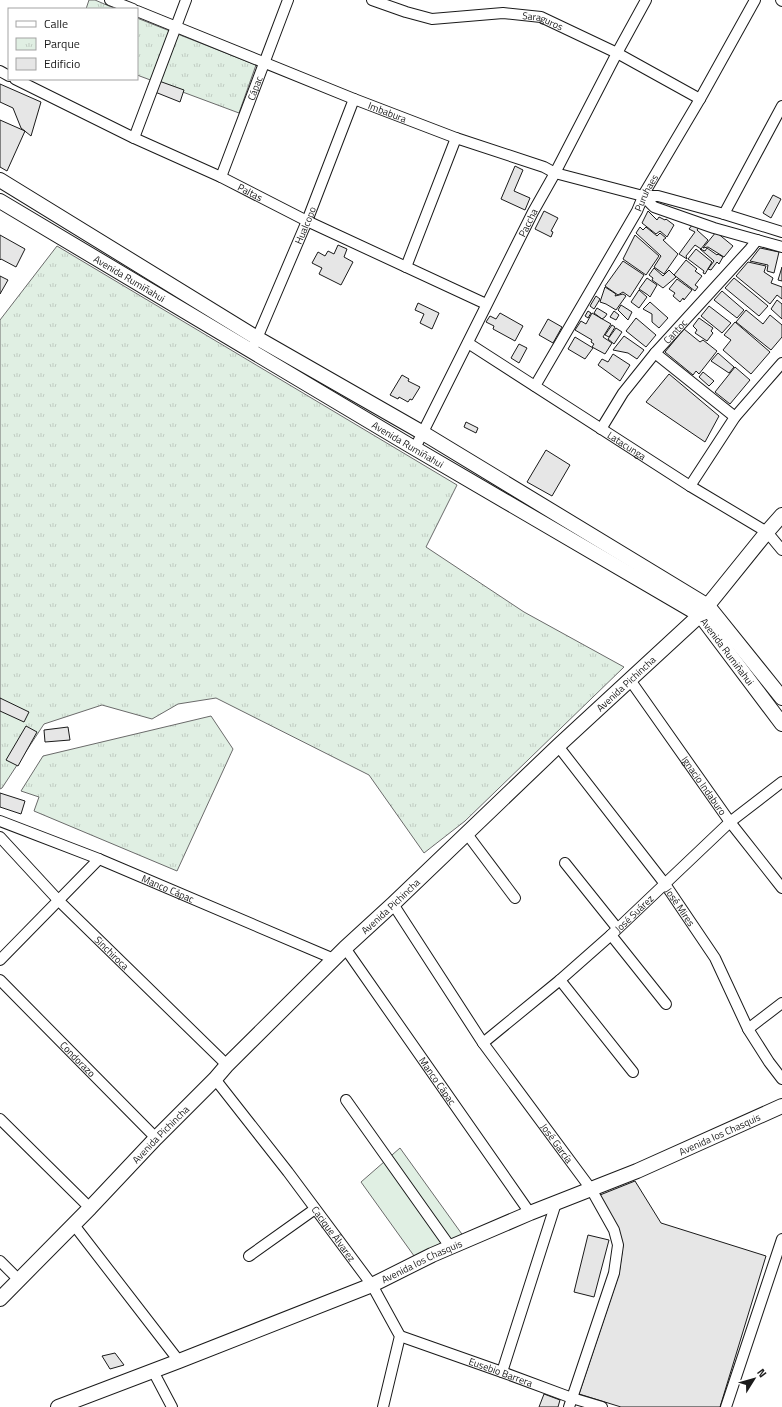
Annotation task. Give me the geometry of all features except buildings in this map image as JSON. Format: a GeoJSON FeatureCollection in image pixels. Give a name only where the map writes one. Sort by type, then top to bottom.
{"type":"FeatureCollection","features":[{"type":"Feature","properties":{"kind":"main road","name":"Avenida Rumiñahui"},"geometry":{"type":"LineString","coordinates":[[0,180],[257,338],[423,433],[704,611],[782,698]]}},
{"type":"Feature","properties":{"kind":"main road","name":"Avenida Rumiñahui"},"geometry":{"type":"LineString","coordinates":[[0,201],[415,448],[704,611],[782,724]]}},
{"type":"Feature","properties":{"kind":"main road","name":"Avenida Pichincha"},"geometry":{"type":"LineString","coordinates":[[0,1299],[18,1279],[74,1225],[227,1065],[345,948],[394,904],[558,746],[704,611],[782,515]]}},
{"type":"Feature","properties":{"kind":"main road","name":"Avenida los Chasquis"},"geometry":{"type":"LineString","coordinates":[[58,1407],[372,1285],[432,1255],[530,1213],[637,1171],[782,1106]]}},
{"type":"Feature","properties":{"kind":"street"},"geometry":{"type":"LineString","coordinates":[[110,0],[130,8]]}},
{"type":"Feature","properties":{"kind":"street"},"geometry":{"type":"LineString","coordinates":[[134,138],[186,0]]}},
{"type":"Feature","properties":{"kind":"street","name":"Cápac"},"geometry":{"type":"LineString","coordinates":[[221,177],[288,0]]}},
{"type":"Feature","properties":{"kind":"street","name":"Saraguros"},"geometry":{"type":"LineString","coordinates":[[372,0],[432,19],[503,13],[541,17],[617,52],[700,99]]}},
{"type":"Feature","properties":{"kind":"street","name":"Paccha"},"geometry":{"type":"LineString","coordinates":[[415,448],[533,212],[646,0]]}},
{"type":"Feature","properties":{"kind":"street","name":"Puruhaes"},"geometry":{"type":"LineString","coordinates":[[535,386],[637,211],[643,196],[756,0]]}},
{"type":"Feature","properties":{"kind":"street","name":"Imbabura"},"geometry":{"type":"LineString","coordinates":[[138,11],[354,99],[456,138],[544,167],[555,173],[643,196],[658,196],[782,232]]}},
{"type":"Feature","properties":{"kind":"street","name":"Paltas"},"geometry":{"type":"LineString","coordinates":[[18,80],[134,138],[221,177],[307,221],[486,304]]}},
{"type":"Feature","properties":{"kind":"street","name":"Hualcopo"},"geometry":{"type":"LineString","coordinates":[[252,351],[307,221],[354,99]]}},
{"type":"Feature","properties":{"kind":"street"},"geometry":{"type":"LineString","coordinates":[[724,214],[782,106]]}},
{"type":"Feature","properties":{"kind":"street"},"geometry":{"type":"LineString","coordinates":[[406,267],[456,138]]}},
{"type":"Feature","properties":{"kind":"street","name":"Imbabura"},"geometry":{"type":"LineString","coordinates":[[643,196],[654,207],[714,228],[782,247]]}},
{"type":"Feature","properties":{"kind":"street","name":"Cantoc"},"geometry":{"type":"LineString","coordinates":[[602,429],[623,393],[655,353],[757,240]]}},
{"type":"Feature","properties":{"kind":"street","name":"Latacunga"},"geometry":{"type":"LineString","coordinates":[[468,343],[690,486],[767,532],[782,550]]}},
{"type":"Feature","properties":{"kind":"street"},"geometry":{"type":"LineString","coordinates":[[655,353],[735,418]]}},
{"type":"Feature","properties":{"kind":"street"},"geometry":{"type":"LineString","coordinates":[[690,486],[735,418],[782,363]]}},
{"type":"Feature","properties":{"kind":"street","name":"Ignacio Indaburo"},"geometry":{"type":"LineString","coordinates":[[630,680],[730,822],[782,888]]}},
{"type":"Feature","properties":{"kind":"street","name":"José Mires"},"geometry":{"type":"LineString","coordinates":[[558,746],[665,884],[715,958],[748,1029],[782,1079]]}},
{"type":"Feature","properties":{"kind":"street","name":"José Suárez"},"geometry":{"type":"LineString","coordinates":[[483,1043],[560,980],[614,932],[730,822],[782,782]]}},
{"type":"Feature","properties":{"kind":"street","name":"Manco Cápac"},"geometry":{"type":"LineString","coordinates":[[0,821],[99,859],[334,959]]}},
{"type":"Feature","properties":{"kind":"street"},"geometry":{"type":"LineString","coordinates":[[467,834],[516,898]]}},
{"type":"Feature","properties":{"kind":"street","name":"Sinchiroca"},"geometry":{"type":"LineString","coordinates":[[0,838],[59,901],[227,1065]]}},
{"type":"Feature","properties":{"kind":"street"},"geometry":{"type":"LineString","coordinates":[[0,960],[99,859]]}},
{"type":"Feature","properties":{"kind":"street"},"geometry":{"type":"LineString","coordinates":[[565,863],[666,1004]]}},
{"type":"Feature","properties":{"kind":"street","name":"José García"},"geometry":{"type":"LineString","coordinates":[[394,904],[483,1043],[591,1189],[614,1230],[618,1245],[614,1273],[571,1402]]}},
{"type":"Feature","properties":{"kind":"street","name":"Manco Cápac"},"geometry":{"type":"LineString","coordinates":[[345,948],[530,1213]]}},
{"type":"Feature","properties":{"kind":"street","name":"Condorazo"},"geometry":{"type":"LineString","coordinates":[[0,980],[156,1138]]}},
{"type":"Feature","properties":{"kind":"street"},"geometry":{"type":"LineString","coordinates":[[560,980],[633,1072]]}},
{"type":"Feature","properties":{"kind":"street"},"geometry":{"type":"LineString","coordinates":[[748,1029],[782,1003]]}},
{"type":"Feature","properties":{"kind":"street","name":"Cacique Álvarez"},"geometry":{"type":"LineString","coordinates":[[215,1078],[288,1172],[372,1285],[400,1336]]}},
{"type":"Feature","properties":{"kind":"street"},"geometry":{"type":"LineString","coordinates":[[346,1100],[451,1248]]}},
{"type":"Feature","properties":{"kind":"street"},"geometry":{"type":"LineString","coordinates":[[0,1119],[90,1208]]}},
{"type":"Feature","properties":{"kind":"street"},"geometry":{"type":"LineString","coordinates":[[502,1372],[556,1203]]}},
{"type":"Feature","properties":{"kind":"street"},"geometry":{"type":"LineString","coordinates":[[249,1256],[315,1209]]}},
{"type":"Feature","properties":{"kind":"street"},"geometry":{"type":"LineString","coordinates":[[74,1225],[179,1361]]}},
{"type":"Feature","properties":{"kind":"street"},"geometry":{"type":"LineString","coordinates":[[726,1407],[782,1239]]}},
{"type":"Feature","properties":{"kind":"street"},"geometry":{"type":"LineString","coordinates":[[0,1261],[18,1279]]}},
{"type":"Feature","properties":{"kind":"street"},"geometry":{"type":"LineString","coordinates":[[383,1407],[400,1336]]}},
{"type":"Feature","properties":{"kind":"street","name":"Eusebio Barrera"},"geometry":{"type":"LineString","coordinates":[[400,1336],[502,1372],[571,1402],[602,1407]]}},
{"type":"Feature","properties":{"kind":"street"},"geometry":{"type":"LineString","coordinates":[[153,1371],[172,1407]]}},
{"type":"Feature","properties":{"kind":"green space"},"geometry":{"type":"Polygon","coordinates":[[[89,0],[95,0],[114,8],[86,8],[89,0]]]}},
{"type":"Feature","properties":{"kind":"green space"},"geometry":{"type":"Polygon","coordinates":[[[138,18],[256,65],[239,113],[138,75],[138,18]]]}},
{"type":"Feature","properties":{"kind":"green space"},"geometry":{"type":"Polygon","coordinates":[[[57,246],[457,485],[426,547],[524,612],[624,667],[465,821],[424,853],[369,775],[216,698],[178,704],[152,719],[102,705],[44,724],[0,789],[0,320],[57,246]]]}},
{"type":"Feature","properties":{"kind":"green space"},"geometry":{"type":"Polygon","coordinates":[[[211,716],[233,749],[177,871],[34,811],[39,797],[21,791],[43,756],[211,716]]]}},
{"type":"Feature","properties":{"kind":"green space"},"geometry":{"type":"Polygon","coordinates":[[[400,1148],[464,1237],[417,1260],[361,1182],[400,1148]]]}}]}
